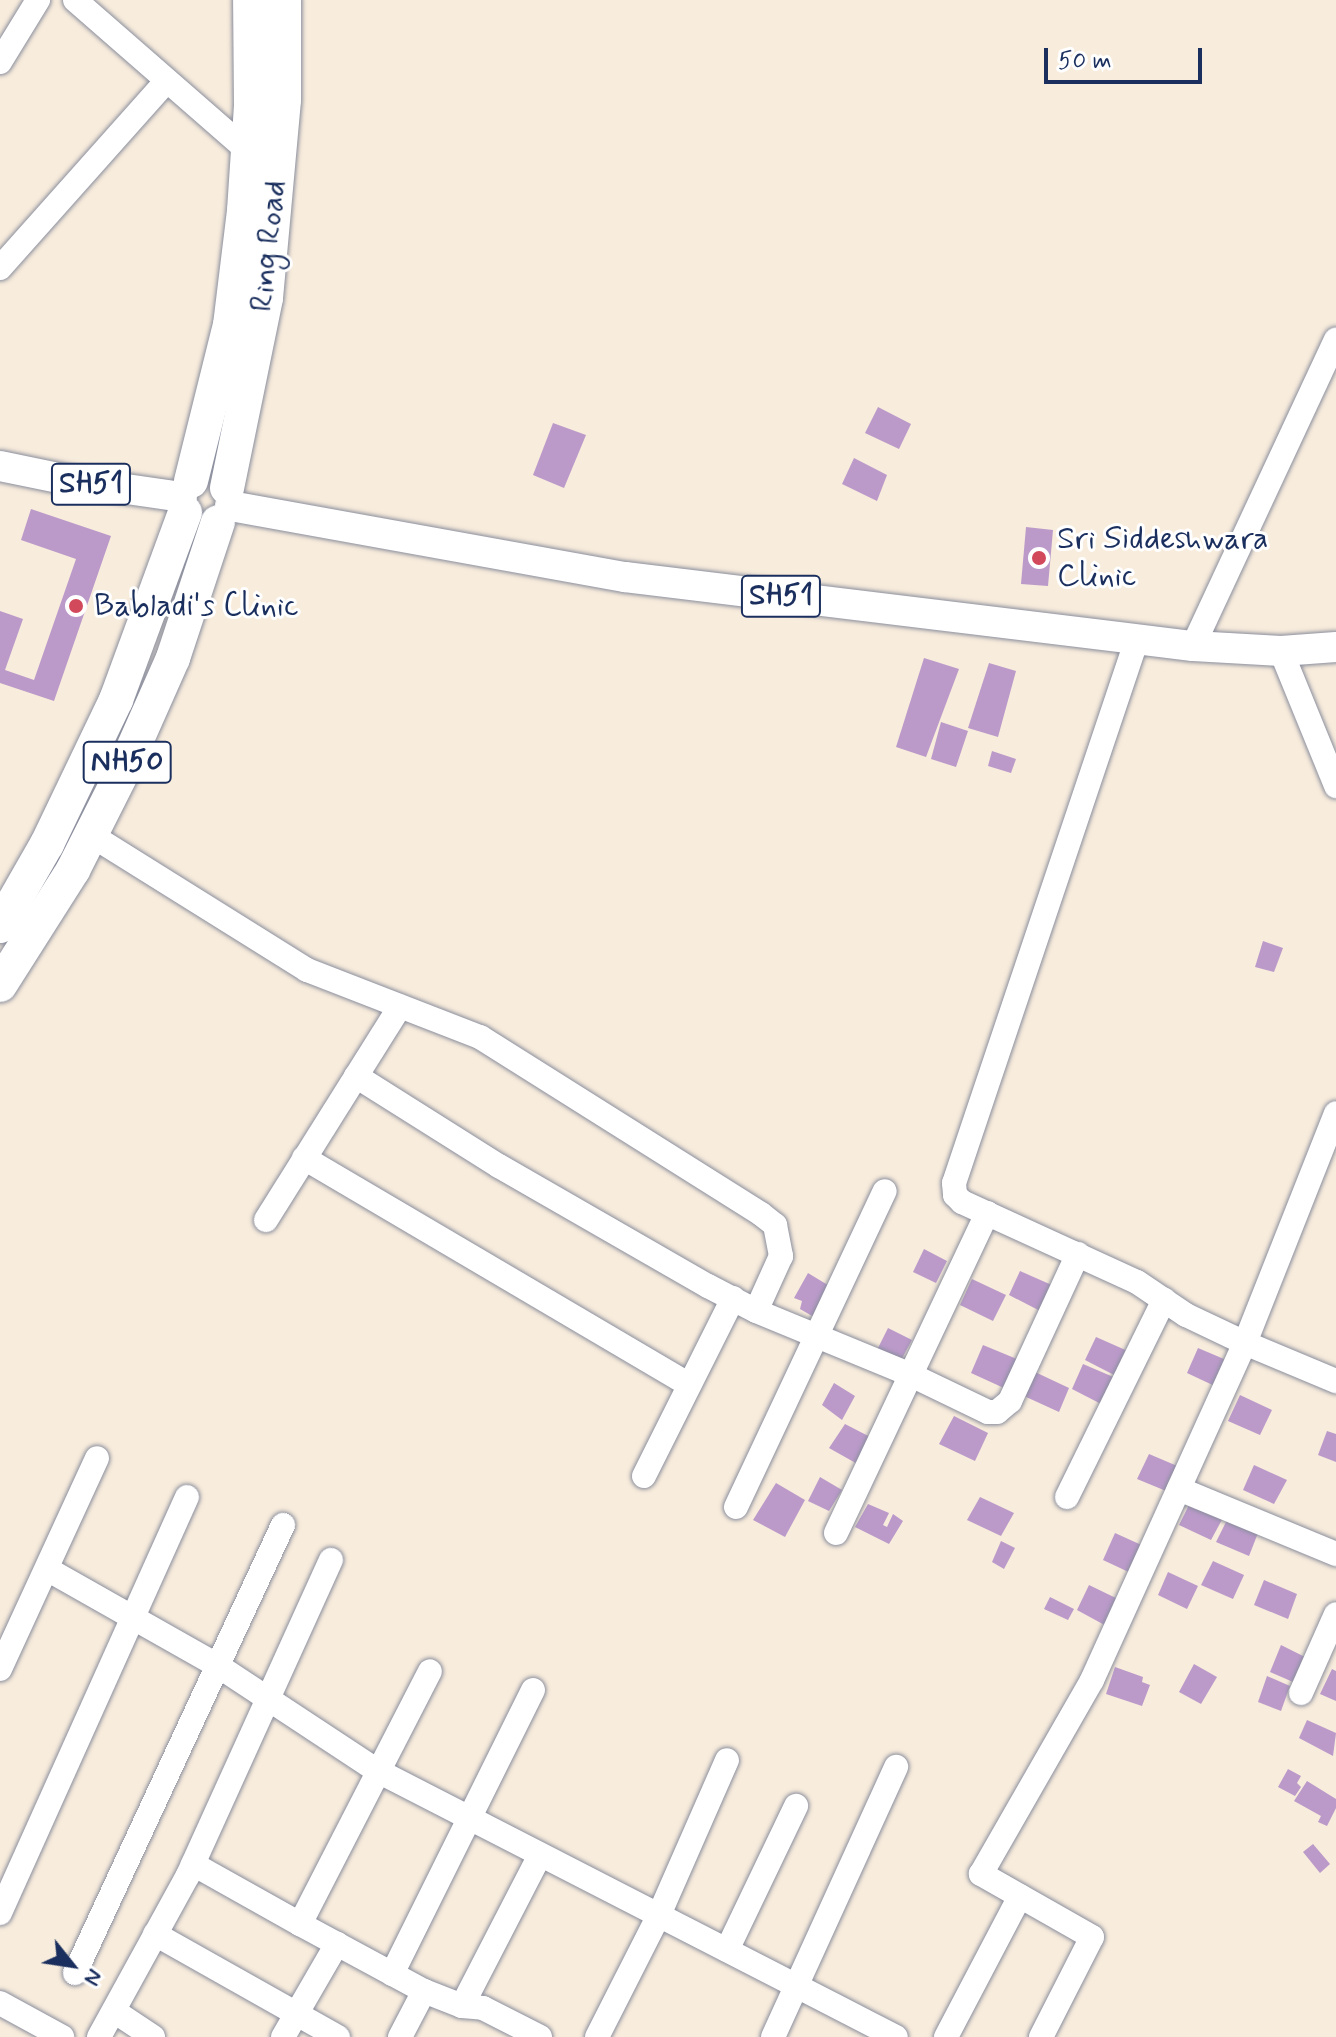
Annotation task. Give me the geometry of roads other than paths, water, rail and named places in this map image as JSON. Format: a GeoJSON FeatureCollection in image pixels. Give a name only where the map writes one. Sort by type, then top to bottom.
{"type":"FeatureCollection","features":[{"type":"Feature","properties":{"kind":"highway","name":"Ring Road"},"geometry":{"type":"LineString","coordinates":[[0,926],[47,844],[116,700],[186,497],[230,325],[248,151],[250,0]]}},
{"type":"Feature","properties":{"kind":"highway","name":"Ring Road"},"geometry":{"type":"LineString","coordinates":[[0,985],[73,870],[91,835],[173,658],[225,505],[266,298],[284,100],[284,0]]}},
{"type":"Feature","properties":{"kind":"highway"},"geometry":{"type":"LineString","coordinates":[[186,497],[195,522],[225,505]]}},
{"type":"Feature","properties":{"kind":"main road","name":"SH51"},"geometry":{"type":"LineString","coordinates":[[0,466],[78,482],[186,497]]}},
{"type":"Feature","properties":{"kind":"main road","name":"SH51"},"geometry":{"type":"LineString","coordinates":[[225,505],[625,577],[1193,646],[1281,651],[1336,647]]}},
{"type":"Feature","properties":{"kind":"street"},"geometry":{"type":"LineString","coordinates":[[0,62],[38,0]]}},
{"type":"Feature","properties":{"kind":"street"},"geometry":{"type":"LineString","coordinates":[[75,0],[248,151]]}},
{"type":"Feature","properties":{"kind":"street"},"geometry":{"type":"LineString","coordinates":[[0,268],[166,82]]}},
{"type":"Feature","properties":{"kind":"street"},"geometry":{"type":"LineString","coordinates":[[1193,646],[1336,340]]}},
{"type":"Feature","properties":{"kind":"street"},"geometry":{"type":"LineString","coordinates":[[1137,639],[954,1183],[955,1195],[962,1202],[1137,1282],[1186,1315],[1336,1381]]}},
{"type":"Feature","properties":{"kind":"street"},"geometry":{"type":"LineString","coordinates":[[1281,651],[1336,786]]}},
{"type":"Feature","properties":{"kind":"street"},"geometry":{"type":"LineString","coordinates":[[91,835],[307,970],[480,1037],[775,1225],[781,1256],[756,1311]]}},
{"type":"Feature","properties":{"kind":"street"},"geometry":{"type":"LineString","coordinates":[[266,1220],[400,1006]]}},
{"type":"Feature","properties":{"kind":"street"},"geometry":{"type":"LineString","coordinates":[[356,1076],[499,1166],[756,1311],[911,1375],[988,1412],[1005,1407],[1078,1254]]}},
{"type":"Feature","properties":{"kind":"street"},"geometry":{"type":"LineString","coordinates":[[1041,2037],[1092,1937],[981,1874],[1092,1680],[1245,1343],[1336,1113]]}},
{"type":"Feature","properties":{"kind":"street"},"geometry":{"type":"LineString","coordinates":[[304,1158],[689,1385]]}},
{"type":"Feature","properties":{"kind":"street"},"geometry":{"type":"LineString","coordinates":[[736,1507],[885,1191]]}},
{"type":"Feature","properties":{"kind":"street"},"geometry":{"type":"LineString","coordinates":[[836,1533],[987,1213]]}},
{"type":"Feature","properties":{"kind":"street"},"geometry":{"type":"LineString","coordinates":[[644,1476],[733,1298]]}},
{"type":"Feature","properties":{"kind":"street"},"geometry":{"type":"LineString","coordinates":[[1067,1497],[1164,1300]]}},
{"type":"Feature","properties":{"kind":"street"},"geometry":{"type":"LineString","coordinates":[[0,1669],[97,1458]]}},
{"type":"Feature","properties":{"kind":"street"},"geometry":{"type":"LineString","coordinates":[[1179,1489],[1336,1554]]}},
{"type":"Feature","properties":{"kind":"street"},"geometry":{"type":"LineString","coordinates":[[0,1913],[187,1497]]}},
{"type":"Feature","properties":{"kind":"street"},"geometry":{"type":"LineString","coordinates":[[75,1973],[220,1667],[283,1525]]}},
{"type":"Feature","properties":{"kind":"street"},"geometry":{"type":"LineString","coordinates":[[99,2037],[193,1864],[331,1560]]}},
{"type":"Feature","properties":{"kind":"street"},"geometry":{"type":"LineString","coordinates":[[47,1569],[220,1667],[378,1771],[797,1986],[882,2034]]}},
{"type":"Feature","properties":{"kind":"street"},"geometry":{"type":"LineString","coordinates":[[1301,1693],[1336,1614]]}},
{"type":"Feature","properties":{"kind":"street"},"geometry":{"type":"LineString","coordinates":[[300,1924],[430,1671]]}},
{"type":"Feature","properties":{"kind":"street"},"geometry":{"type":"LineString","coordinates":[[392,1974],[533,1690]]}},
{"type":"Feature","properties":{"kind":"street"},"geometry":{"type":"LineString","coordinates":[[597,2037],[659,1915],[727,1760]]}},
{"type":"Feature","properties":{"kind":"street"},"geometry":{"type":"LineString","coordinates":[[773,2037],[896,1767]]}},
{"type":"Feature","properties":{"kind":"street"},"geometry":{"type":"LineString","coordinates":[[727,1950],[796,1806]]}},
{"type":"Feature","properties":{"kind":"street"},"geometry":{"type":"LineString","coordinates":[[462,2006],[540,1855]]}},
{"type":"Feature","properties":{"kind":"street"},"geometry":{"type":"LineString","coordinates":[[193,1864],[424,1991],[462,2006],[483,2008],[540,2037]]}},
{"type":"Feature","properties":{"kind":"street"},"geometry":{"type":"LineString","coordinates":[[946,2037],[1020,1896]]}},
{"type":"Feature","properties":{"kind":"street"},"geometry":{"type":"LineString","coordinates":[[155,1934],[338,2037]]}},
{"type":"Feature","properties":{"kind":"street"},"geometry":{"type":"LineString","coordinates":[[283,2037],[337,1944]]}},
{"type":"Feature","properties":{"kind":"street"},"geometry":{"type":"LineString","coordinates":[[400,2037],[424,1991]]}},
{"type":"Feature","properties":{"kind":"street"},"geometry":{"type":"LineString","coordinates":[[0,2003],[62,2037]]}},
{"type":"Feature","properties":{"kind":"street"},"geometry":{"type":"LineString","coordinates":[[114,2011],[153,2037]]}},
{"type":"Feature","properties":{"kind":"place","name":"Sri Siddeshwara Clinic"},"geometry":{"type":"Point","coordinates":[1039,558]}},
{"type":"Feature","properties":{"kind":"place","name":"Babladi's Clinic"},"geometry":{"type":"Point","coordinates":[76,606]}}]}
